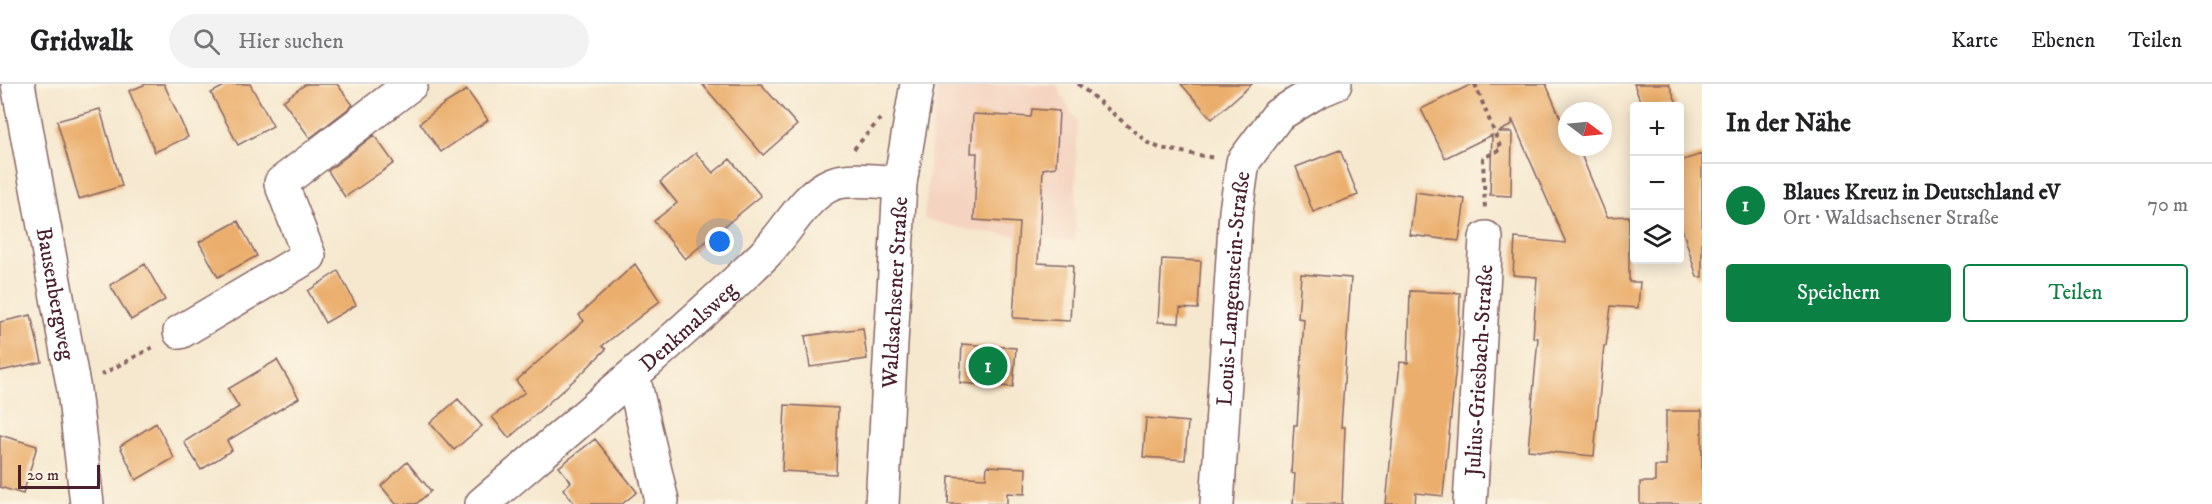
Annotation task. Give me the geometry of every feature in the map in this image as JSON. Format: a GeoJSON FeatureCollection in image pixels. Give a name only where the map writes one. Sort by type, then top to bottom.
{"type":"FeatureCollection","features":[{"type":"Feature","properties":{"kind":"street"},"geometry":{"type":"LineString","coordinates":[[0,88],[18,84]]}},
{"type":"Feature","properties":{"kind":"street","name":"Bausenbergweg"},"geometry":{"type":"LineString","coordinates":[[18,84],[74,390],[87,504]]}},
{"type":"Feature","properties":{"kind":"street"},"geometry":{"type":"LineString","coordinates":[[180,332],[309,256],[281,183],[411,84]]}},
{"type":"Feature","properties":{"kind":"street","name":"Waldsachsener Straße"},"geometry":{"type":"LineString","coordinates":[[882,504],[900,183],[917,84]]}},
{"type":"Feature","properties":{"kind":"street","name":"Louis-Langenstein-Straße"},"geometry":{"type":"LineString","coordinates":[[1217,504],[1236,211],[1243,162],[1278,115],[1316,92],[1335,84]]}},
{"type":"Feature","properties":{"kind":"street","name":"Denkmalsweg"},"geometry":{"type":"LineString","coordinates":[[482,504],[633,376],[765,254],[815,194],[832,184],[844,182],[900,183]]}},
{"type":"Feature","properties":{"kind":"street","name":"Julius-Griesbach-Straße"},"geometry":{"type":"LineString","coordinates":[[1470,504],[1486,238]]}},
{"type":"Feature","properties":{"kind":"street"},"geometry":{"type":"LineString","coordinates":[[633,376],[662,501],[660,504]]}},
{"type":"Feature","properties":{"kind":"path"},"geometry":{"type":"LineString","coordinates":[[1078,84],[1148,143],[1161,148],[1243,162]]}},
{"type":"Feature","properties":{"kind":"path"},"geometry":{"type":"LineString","coordinates":[[1475,84],[1501,149],[1483,158],[1486,238]]}},
{"type":"Feature","properties":{"kind":"path"},"geometry":{"type":"LineString","coordinates":[[852,152],[881,118]]}},
{"type":"Feature","properties":{"kind":"path"},"geometry":{"type":"LineString","coordinates":[[74,390],[180,332]]}},
{"type":"Feature","properties":{"kind":"shaded area"},"geometry":{"type":"Polygon","coordinates":[[[937,84],[1056,84],[1077,122],[1075,241],[972,231],[924,219],[937,84]]]}},
{"type":"Feature","properties":{"kind":"building"},"geometry":{"type":"Polygon","coordinates":[[[146,84],[164,84],[188,137],[155,152],[129,91],[146,84]]]}},
{"type":"Feature","properties":{"kind":"building"},"geometry":{"type":"Polygon","coordinates":[[[228,84],[250,84],[273,126],[238,145],[211,93],[228,84]]]}},
{"type":"Feature","properties":{"kind":"building"},"geometry":{"type":"Polygon","coordinates":[[[306,84],[337,84],[353,105],[310,138],[283,101],[306,84]]]}},
{"type":"Feature","properties":{"kind":"building"},"geometry":{"type":"Polygon","coordinates":[[[702,84],[761,84],[797,125],[763,155],[702,84]]]}},
{"type":"Feature","properties":{"kind":"building"},"geometry":{"type":"Polygon","coordinates":[[[1181,84],[1252,84],[1212,119],[1181,84]]]}},
{"type":"Feature","properties":{"kind":"building"},"geometry":{"type":"Polygon","coordinates":[[[1472,84],[1546,84],[1558,113],[1558,156],[1582,156],[1607,217],[1629,216],[1629,282],[1640,282],[1638,308],[1611,306],[1606,346],[1604,346],[1594,456],[1528,450],[1538,338],[1533,338],[1537,277],[1513,275],[1515,238],[1566,243],[1512,119],[1512,125],[1498,132],[1512,132],[1511,196],[1490,195],[1492,135],[1445,158],[1421,109],[1472,84]]]}},
{"type":"Feature","properties":{"kind":"building"},"geometry":{"type":"Polygon","coordinates":[[[1634,84],[1669,84],[1676,102],[1641,102],[1634,84]]]}},
{"type":"Feature","properties":{"kind":"building"},"geometry":{"type":"Polygon","coordinates":[[[467,90],[488,120],[441,152],[420,123],[467,90]]]}},
{"type":"Feature","properties":{"kind":"building"},"geometry":{"type":"Polygon","coordinates":[[[100,109],[122,186],[79,199],[57,121],[100,109]]]}},
{"type":"Feature","properties":{"kind":"building"},"geometry":{"type":"Polygon","coordinates":[[[1032,109],[1059,111],[1056,167],[1043,169],[1038,263],[1073,265],[1070,321],[1013,318],[1019,223],[974,220],[977,153],[971,153],[973,114],[1031,117],[1032,109]]]}},
{"type":"Feature","properties":{"kind":"building"},"geometry":{"type":"Polygon","coordinates":[[[374,135],[394,163],[345,197],[328,171],[374,135]]]}},
{"type":"Feature","properties":{"kind":"building"},"geometry":{"type":"Polygon","coordinates":[[[1340,150],[1358,195],[1313,212],[1296,167],[1340,150]]]}},
{"type":"Feature","properties":{"kind":"building"},"geometry":{"type":"Polygon","coordinates":[[[696,153],[713,173],[730,159],[761,196],[685,259],[654,221],[677,203],[660,182],[696,153]]]}},
{"type":"Feature","properties":{"kind":"building"},"geometry":{"type":"Polygon","coordinates":[[[1702,154],[1702,277],[1697,277],[1684,235],[1684,160],[1702,154]]]}},
{"type":"Feature","properties":{"kind":"building"},"geometry":{"type":"Polygon","coordinates":[[[1415,192],[1465,199],[1459,241],[1410,235],[1415,192]]]}},
{"type":"Feature","properties":{"kind":"building"},"geometry":{"type":"Polygon","coordinates":[[[238,221],[257,256],[218,277],[199,242],[238,221]]]}},
{"type":"Feature","properties":{"kind":"building"},"geometry":{"type":"Polygon","coordinates":[[[1162,259],[1201,261],[1198,309],[1180,308],[1179,323],[1158,322],[1162,259]]]}},
{"type":"Feature","properties":{"kind":"building"},"geometry":{"type":"Polygon","coordinates":[[[145,264],[165,300],[131,320],[110,285],[145,264]]]}},
{"type":"Feature","properties":{"kind":"building"},"geometry":{"type":"Polygon","coordinates":[[[635,264],[660,301],[602,346],[606,349],[582,373],[509,438],[492,417],[525,392],[516,381],[584,321],[579,315],[635,264]]]}},
{"type":"Feature","properties":{"kind":"building"},"geometry":{"type":"Polygon","coordinates":[[[338,271],[356,305],[325,323],[308,291],[338,271]]]}},
{"type":"Feature","properties":{"kind":"building"},"geometry":{"type":"Polygon","coordinates":[[[1301,274],[1351,278],[1341,427],[1345,427],[1342,504],[1293,504],[1295,474],[1291,473],[1294,425],[1297,425],[1304,319],[1298,318],[1301,274]]]}},
{"type":"Feature","properties":{"kind":"building"},"geometry":{"type":"Polygon","coordinates":[[[1410,291],[1460,293],[1459,334],[1443,496],[1416,493],[1415,504],[1386,504],[1400,362],[1408,363],[1410,291]]]}},
{"type":"Feature","properties":{"kind":"building"},"geometry":{"type":"Polygon","coordinates":[[[31,315],[42,362],[0,371],[0,322],[31,315]]]}},
{"type":"Feature","properties":{"kind":"building"},"geometry":{"type":"Polygon","coordinates":[[[863,328],[867,359],[810,367],[805,336],[863,328]]]}},
{"type":"Feature","properties":{"kind":"building"},"geometry":{"type":"Polygon","coordinates":[[[962,344],[1016,348],[1013,387],[960,383],[962,344]]]}},
{"type":"Feature","properties":{"kind":"building"},"geometry":{"type":"Polygon","coordinates":[[[277,360],[299,398],[227,441],[232,450],[201,470],[184,442],[239,407],[228,389],[277,360]]]}},
{"type":"Feature","properties":{"kind":"building"},"geometry":{"type":"Polygon","coordinates":[[[458,399],[482,426],[454,450],[430,423],[458,399]]]}},
{"type":"Feature","properties":{"kind":"building"},"geometry":{"type":"Polygon","coordinates":[[[785,405],[838,408],[836,474],[782,471],[785,405]]]}},
{"type":"Feature","properties":{"kind":"building"},"geometry":{"type":"Polygon","coordinates":[[[1666,411],[1702,411],[1702,504],[1640,504],[1640,482],[1655,482],[1655,466],[1666,466],[1666,411]]]}},
{"type":"Feature","properties":{"kind":"building"},"geometry":{"type":"Polygon","coordinates":[[[1146,418],[1188,422],[1185,460],[1143,457],[1146,418]]]}},
{"type":"Feature","properties":{"kind":"building"},"geometry":{"type":"Polygon","coordinates":[[[156,423],[174,458],[136,480],[120,446],[156,423]]]}},
{"type":"Feature","properties":{"kind":"building"},"geometry":{"type":"Polygon","coordinates":[[[0,435],[37,446],[23,494],[0,487],[0,435]]]}},
{"type":"Feature","properties":{"kind":"building"},"geometry":{"type":"Polygon","coordinates":[[[595,439],[637,492],[622,504],[575,504],[563,489],[571,482],[559,467],[595,439]]]}},
{"type":"Feature","properties":{"kind":"building"},"geometry":{"type":"Polygon","coordinates":[[[407,462],[431,491],[416,504],[396,504],[381,486],[407,462]]]}},
{"type":"Feature","properties":{"kind":"building"},"geometry":{"type":"Polygon","coordinates":[[[987,466],[1026,468],[1025,494],[1007,493],[1007,504],[948,504],[949,476],[986,478],[987,466]]]}},
{"type":"Feature","properties":{"kind":"place","name":"Blaues Kreuz in Deutschland eV"},"geometry":{"type":"Point","coordinates":[988,366]}}]}
